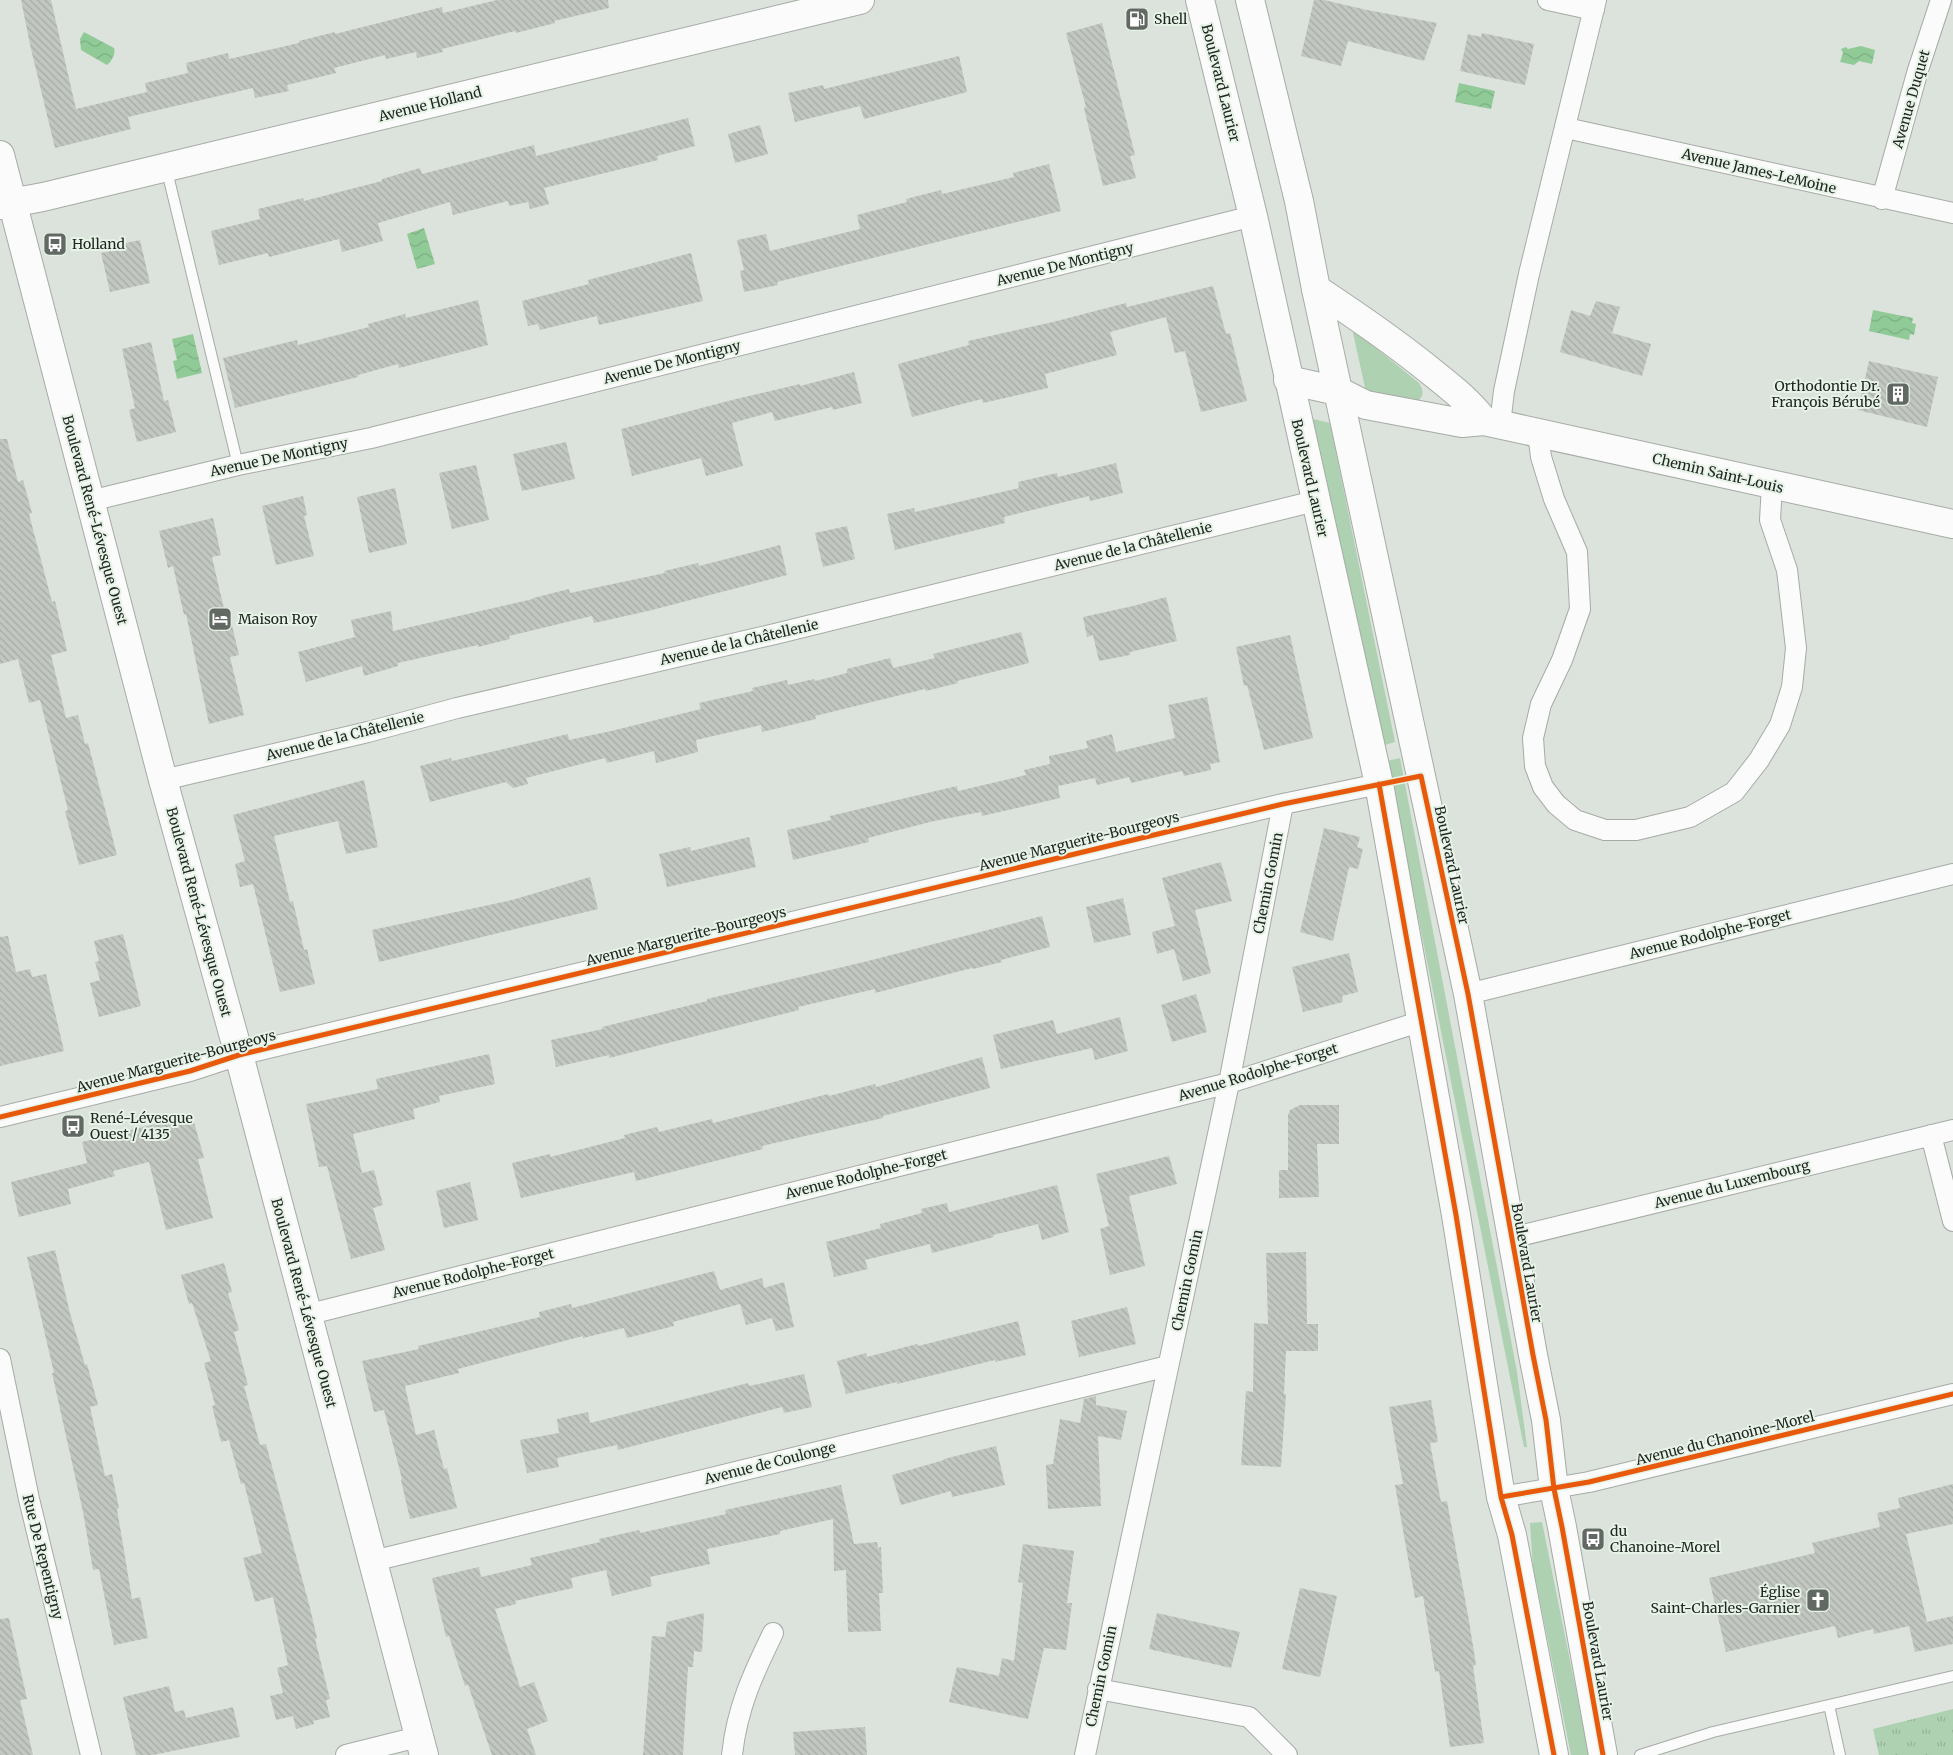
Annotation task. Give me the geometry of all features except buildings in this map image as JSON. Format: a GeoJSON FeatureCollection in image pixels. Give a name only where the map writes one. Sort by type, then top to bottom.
{"type":"FeatureCollection","features":[{"type":"Feature","properties":{"kind":"main road","name":"Avenue Holland"},"geometry":{"type":"LineString","coordinates":[[6,204],[43,197],[860,0]]}},
{"type":"Feature","properties":{"kind":"main road","name":"Boulevard Laurier"},"geometry":{"type":"LineString","coordinates":[[1200,0],[1252,216],[1379,784],[1422,1020],[1501,1497],[1512,1535],[1554,1755]]}},
{"type":"Feature","properties":{"kind":"main road","name":"Boulevard Laurier"},"geometry":{"type":"LineString","coordinates":[[1250,0],[1299,201],[1316,289],[1468,994],[1511,1238],[1546,1420],[1554,1489],[1603,1755]]}},
{"type":"Feature","properties":{"kind":"main road","name":"Boulevard René-Lévesque Ouest"},"geometry":{"type":"LineString","coordinates":[[0,155],[6,204],[90,501],[421,1746]]}},
{"type":"Feature","properties":{"kind":"main road"},"geometry":{"type":"LineString","coordinates":[[1316,289],[1400,347],[1492,422]]}},
{"type":"Feature","properties":{"kind":"main road","name":"Chemin Saint-Louis"},"geometry":{"type":"LineString","coordinates":[[1288,380],[1338,391],[1366,405],[1462,423],[1492,422],[1953,524]]}},
{"type":"Feature","properties":{"kind":"street"},"geometry":{"type":"LineString","coordinates":[[1492,422],[1504,391],[1528,274],[1566,128],[1595,5],[1548,0]]}},
{"type":"Feature","properties":{"kind":"street","name":"Avenue Duquet"},"geometry":{"type":"LineString","coordinates":[[1882,199],[1918,70],[1941,0]]}},
{"type":"Feature","properties":{"kind":"street","name":"Avenue James-LeMoine"},"geometry":{"type":"LineString","coordinates":[[1566,128],[1882,199],[1953,213]]}},
{"type":"Feature","properties":{"kind":"street","name":"Avenue De Montigny"},"geometry":{"type":"LineString","coordinates":[[90,501],[238,465],[371,438],[1252,216]]}},
{"type":"Feature","properties":{"kind":"street"},"geometry":{"type":"LineString","coordinates":[[1538,432],[1541,457],[1554,499],[1577,552],[1580,609],[1562,660],[1541,704],[1533,738],[1535,766],[1543,787],[1556,804],[1574,820],[1605,830],[1636,830],[1690,817],[1734,792],[1759,760],[1780,725],[1792,687],[1796,648],[1788,570],[1770,520],[1772,485]]}},
{"type":"Feature","properties":{"kind":"street","name":"Avenue de la Châtellenie"},"geometry":{"type":"LineString","coordinates":[[163,780],[775,634],[1315,501]]}},
{"type":"Feature","properties":{"kind":"street","name":"Avenue Marguerite-Bourgeoys"},"geometry":{"type":"LineString","coordinates":[[0,1117],[190,1071],[238,1055],[1283,804],[1379,784]]}},
{"type":"Feature","properties":{"kind":"street","name":"Chemin Gomin"},"geometry":{"type":"LineString","coordinates":[[1084,1755],[1230,1083],[1283,804]]}},
{"type":"Feature","properties":{"kind":"street","name":"Avenue Rodolphe-Forget"},"geometry":{"type":"LineString","coordinates":[[1468,994],[1953,874]]}},
{"type":"Feature","properties":{"kind":"street","name":"Avenue Rodolphe-Forget"},"geometry":{"type":"LineString","coordinates":[[306,1315],[1230,1083],[1422,1020]]}},
{"type":"Feature","properties":{"kind":"street","name":"Avenue du Luxembourg"},"geometry":{"type":"LineString","coordinates":[[1511,1238],[1953,1130]]}},
{"type":"Feature","properties":{"kind":"street"},"geometry":{"type":"LineString","coordinates":[[1931,1135],[1953,1221]]}},
{"type":"Feature","properties":{"kind":"street","name":"Rue De Repentigny"},"geometry":{"type":"LineString","coordinates":[[0,1359],[29,1499],[91,1755]]}},
{"type":"Feature","properties":{"kind":"street","name":"Avenue de Coulonge"},"geometry":{"type":"LineString","coordinates":[[373,1560],[1168,1366]]}},
{"type":"Feature","properties":{"kind":"street","name":"Avenue du Chanoine-Morel"},"geometry":{"type":"LineString","coordinates":[[1501,1497],[1554,1489],[1953,1394]]}},
{"type":"Feature","properties":{"kind":"street"},"geometry":{"type":"LineString","coordinates":[[732,1755],[734,1737],[747,1688],[773,1632]]}},
{"type":"Feature","properties":{"kind":"street"},"geometry":{"type":"LineString","coordinates":[[1098,1689],[1250,1717],[1287,1755]]}},
{"type":"Feature","properties":{"kind":"street"},"geometry":{"type":"LineString","coordinates":[[346,1755],[421,1746]]}},
{"type":"Feature","properties":{"kind":"lane"},"geometry":{"type":"LineString","coordinates":[[166,167],[238,465]]}},
{"type":"Feature","properties":{"kind":"lane"},"geometry":{"type":"LineString","coordinates":[[1640,1755],[1714,1732],[1953,1676]]}},
{"type":"Feature","properties":{"kind":"lane"},"geometry":{"type":"LineString","coordinates":[[1829,1706],[1840,1755]]}},
{"type":"Feature","properties":{"kind":"green space"},"geometry":{"type":"Polygon","coordinates":[[[1355,331],[1419,383],[1422,393],[1421,398],[1417,402],[1366,392],[1353,333],[1355,331]]]}},
{"type":"Feature","properties":{"kind":"green space"},"geometry":{"type":"Polygon","coordinates":[[[1313,419],[1330,423],[1395,742],[1385,745],[1313,419]]]}},
{"type":"Feature","properties":{"kind":"green space"},"geometry":{"type":"Polygon","coordinates":[[[1400,758],[1517,1372],[1527,1447],[1524,1447],[1387,761],[1400,758]]]}},
{"type":"Feature","properties":{"kind":"green space"},"geometry":{"type":"Polygon","coordinates":[[[1542,1522],[1589,1755],[1571,1755],[1533,1567],[1530,1523],[1542,1522]]]}},
{"type":"Feature","properties":{"kind":"green space"},"geometry":{"type":"Polygon","coordinates":[[[1953,1709],[1953,1755],[1879,1755],[1873,1729],[1953,1709]]]}},
{"type":"Feature","properties":{"kind":"water"},"geometry":{"type":"Polygon","coordinates":[[[84,32],[114,48],[113,58],[107,65],[81,50],[80,39],[84,32]]]}},
{"type":"Feature","properties":{"kind":"water"},"geometry":{"type":"Polygon","coordinates":[[[1861,46],[1875,50],[1872,64],[1859,61],[1854,65],[1840,62],[1843,53],[1841,49],[1861,46]]]}},
{"type":"Feature","properties":{"kind":"water"},"geometry":{"type":"Polygon","coordinates":[[[1459,83],[1495,91],[1491,109],[1455,102],[1459,83]]]}},
{"type":"Feature","properties":{"kind":"water"},"geometry":{"type":"Polygon","coordinates":[[[424,228],[435,264],[417,269],[407,234],[424,228]]]}},
{"type":"Feature","properties":{"kind":"water"},"geometry":{"type":"Polygon","coordinates":[[[1873,310],[1913,318],[1912,323],[1916,324],[1914,335],[1910,334],[1909,340],[1869,331],[1873,310]]]}},
{"type":"Feature","properties":{"kind":"water"},"geometry":{"type":"Polygon","coordinates":[[[193,334],[202,373],[177,379],[173,361],[177,360],[172,339],[193,334]]]}},
{"type":"Feature","properties":{"kind":"cycle path"},"geometry":{"type":"LineString","coordinates":[[0,1117],[190,1071],[239,1055],[1283,804],[1421,776],[1468,994],[1546,1420],[1554,1489],[1603,1755]]}},
{"type":"Feature","properties":{"kind":"cycle path"},"geometry":{"type":"LineString","coordinates":[[1379,784],[1456,1215],[1501,1497],[1512,1535],[1554,1755]]}},
{"type":"Feature","properties":{"kind":"cycle path"},"geometry":{"type":"LineString","coordinates":[[1501,1497],[1589,1482],[1953,1394]]}},
{"type":"Feature","properties":{"kind":"place","name":"Shell"},"geometry":{"type":"Point","coordinates":[1137,19]}},
{"type":"Feature","properties":{"kind":"place","name":"Holland"},"geometry":{"type":"Point","coordinates":[55,244]}},
{"type":"Feature","properties":{"kind":"place","name":"Orthodontie Dr. François Bérubé"},"geometry":{"type":"Point","coordinates":[1898,394]}},
{"type":"Feature","properties":{"kind":"place","name":"Maison Roy"},"geometry":{"type":"Point","coordinates":[220,619]}},
{"type":"Feature","properties":{"kind":"place","name":"René-Lévesque Ouest / 4135"},"geometry":{"type":"Point","coordinates":[73,1126]}},
{"type":"Feature","properties":{"kind":"place","name":"du Chanoine-Morel"},"geometry":{"type":"Point","coordinates":[1593,1539]}},
{"type":"Feature","properties":{"kind":"place","name":"Église Saint-Charles-Garnier"},"geometry":{"type":"Point","coordinates":[1818,1600]}}]}
